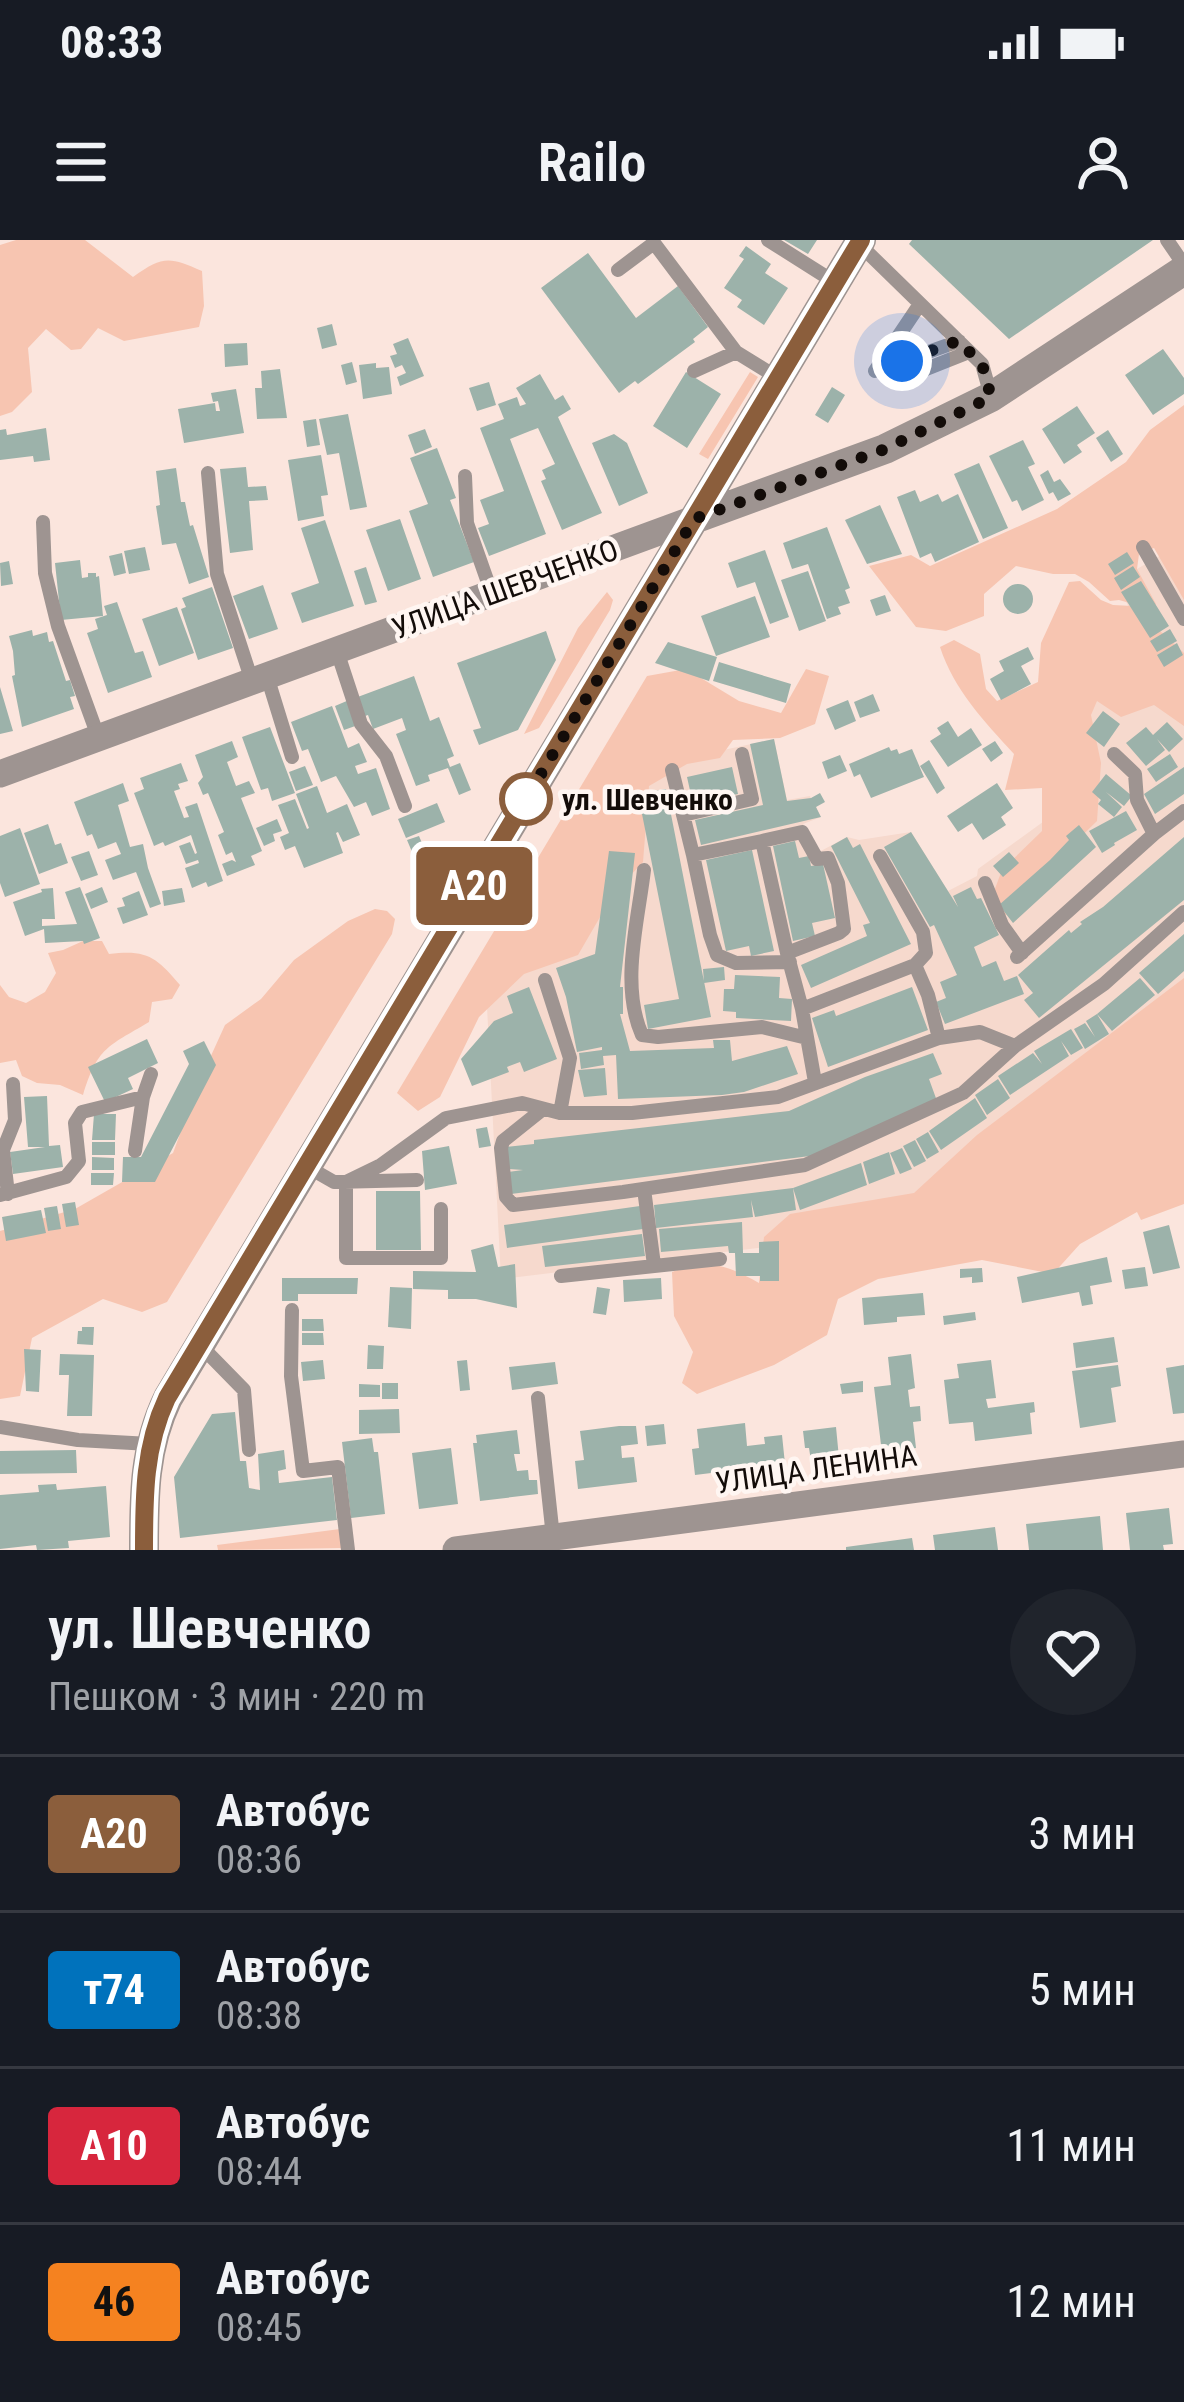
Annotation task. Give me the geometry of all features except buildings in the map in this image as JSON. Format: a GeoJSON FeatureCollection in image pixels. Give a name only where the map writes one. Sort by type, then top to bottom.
{"type":"FeatureCollection","features":[{"type":"Feature","properties":{"kind":"street"},"geometry":{"type":"LineString","coordinates":[[144,1550],[149,1444],[167,1398],[860,242]]}},
{"type":"Feature","properties":{"kind":"street","name":"УЛИЦА ШЕВЧЕНКО"},"geometry":{"type":"LineString","coordinates":[[0,774],[885,449],[991,397],[1181,278]]}},
{"type":"Feature","properties":{"kind":"street","name":"УЛИЦА ЛЕНИНА"},"geometry":{"type":"LineString","coordinates":[[456,1550],[1184,1454]]}},
{"type":"Feature","properties":{"kind":"lane"},"geometry":{"type":"LineString","coordinates":[[768,240],[836,283]]}},
{"type":"Feature","properties":{"kind":"lane"},"geometry":{"type":"LineString","coordinates":[[1167,240],[1181,278]]}},
{"type":"Feature","properties":{"kind":"lane"},"geometry":{"type":"LineString","coordinates":[[860,242],[982,364],[991,397]]}},
{"type":"Feature","properties":{"kind":"lane"},"geometry":{"type":"LineString","coordinates":[[618,270],[654,243],[736,352],[778,378]]}},
{"type":"Feature","properties":{"kind":"lane"},"geometry":{"type":"LineString","coordinates":[[920,304],[875,371],[902,361],[911,375],[964,346]]}},
{"type":"Feature","properties":{"kind":"lane"},"geometry":{"type":"LineString","coordinates":[[694,370],[736,352]]}},
{"type":"Feature","properties":{"kind":"lane"},"geometry":{"type":"LineString","coordinates":[[208,473],[217,574],[292,757]]}},
{"type":"Feature","properties":{"kind":"lane"},"geometry":{"type":"LineString","coordinates":[[465,476],[467,523],[492,594]]}},
{"type":"Feature","properties":{"kind":"lane"},"geometry":{"type":"LineString","coordinates":[[43,522],[45,572],[58,626],[99,739]]}},
{"type":"Feature","properties":{"kind":"lane"},"geometry":{"type":"LineString","coordinates":[[1143,547],[1184,619]]}},
{"type":"Feature","properties":{"kind":"lane"},"geometry":{"type":"LineString","coordinates":[[337,651],[361,724],[386,756],[405,806]]}},
{"type":"Feature","properties":{"kind":"lane"},"geometry":{"type":"LineString","coordinates":[[683,814],[752,799],[742,754]]}},
{"type":"Feature","properties":{"kind":"lane"},"geometry":{"type":"LineString","coordinates":[[1114,754],[1135,774],[1136,800],[1154,834]]}},
{"type":"Feature","properties":{"kind":"lane"},"geometry":{"type":"LineString","coordinates":[[672,770],[717,955],[736,964],[788,958],[844,929],[838,883],[828,858],[817,859],[802,832],[693,855]]}},
{"type":"Feature","properties":{"kind":"lane"},"geometry":{"type":"LineString","coordinates":[[985,883],[1019,955],[1184,812]]}},
{"type":"Feature","properties":{"kind":"lane"},"geometry":{"type":"LineString","coordinates":[[762,841],[815,1082]]}},
{"type":"Feature","properties":{"kind":"lane"},"geometry":{"type":"LineString","coordinates":[[802,1009],[915,965],[926,953],[923,932],[880,856]]}},
{"type":"Feature","properties":{"kind":"lane"},"geometry":{"type":"LineString","coordinates":[[644,870],[631,986],[642,1035],[762,1028],[807,1038]]}},
{"type":"Feature","properties":{"kind":"lane"},"geometry":{"type":"LineString","coordinates":[[543,1109],[503,1141],[501,1148],[506,1197],[518,1205],[805,1165],[963,1093],[1015,1046],[1104,984],[1184,911]]}},
{"type":"Feature","properties":{"kind":"lane"},"geometry":{"type":"LineString","coordinates":[[915,965],[939,1038]]}},
{"type":"Feature","properties":{"kind":"lane"},"geometry":{"type":"LineString","coordinates":[[545,980],[570,1058],[560,1113]]}},
{"type":"Feature","properties":{"kind":"lane"},"geometry":{"type":"LineString","coordinates":[[346,1182],[381,1165],[446,1118],[523,1103],[560,1113],[632,1113],[778,1097],[939,1038],[980,1032],[1015,1046]]}},
{"type":"Feature","properties":{"kind":"lane"},"geometry":{"type":"LineString","coordinates":[[135,1151],[151,1074]]}},
{"type":"Feature","properties":{"kind":"lane"},"geometry":{"type":"LineString","coordinates":[[13,1084],[15,1120],[3,1150],[4,1194],[67,1177],[79,1161],[75,1123],[82,1112],[143,1096]]}},
{"type":"Feature","properties":{"kind":"lane"},"geometry":{"type":"LineString","coordinates":[[306,1166],[334,1182],[417,1180]]}},
{"type":"Feature","properties":{"kind":"lane"},"geometry":{"type":"LineString","coordinates":[[346,1182],[346,1258],[441,1258],[441,1209]]}},
{"type":"Feature","properties":{"kind":"lane"},"geometry":{"type":"LineString","coordinates":[[644,1189],[654,1265]]}},
{"type":"Feature","properties":{"kind":"lane"},"geometry":{"type":"LineString","coordinates":[[561,1276],[720,1258]]}},
{"type":"Feature","properties":{"kind":"lane"},"geometry":{"type":"LineString","coordinates":[[292,1310],[291,1376],[303,1472],[338,1467],[348,1550]]}},
{"type":"Feature","properties":{"kind":"lane"},"geometry":{"type":"LineString","coordinates":[[200,1344],[244,1390],[249,1450]]}},
{"type":"Feature","properties":{"kind":"lane"},"geometry":{"type":"LineString","coordinates":[[538,1398],[553,1538]]}},
{"type":"Feature","properties":{"kind":"lane"},"geometry":{"type":"LineString","coordinates":[[0,1427],[78,1440],[149,1444]]}},
{"type":"Feature","properties":{"kind":"shaded area"},"geometry":{"type":"Polygon","coordinates":[[[16,240],[85,240],[133,277],[166,260],[202,271],[204,306],[199,327],[124,341],[98,328],[81,349],[71,350],[46,329],[28,348],[32,392],[12,412],[0,416],[0,245],[16,240]]]}},
{"type":"Feature","properties":{"kind":"shaded area"},"geometry":{"type":"Polygon","coordinates":[[[750,372],[758,377],[708,459],[699,454],[750,372]]]}},
{"type":"Feature","properties":{"kind":"shaded area"},"geometry":{"type":"Polygon","coordinates":[[[1184,405],[1184,600],[1154,548],[1139,554],[1137,569],[1156,604],[1151,609],[1110,601],[1075,574],[1016,566],[984,594],[984,616],[946,631],[916,627],[869,566],[911,555],[930,566],[1057,509],[1126,462],[1150,430],[1184,405]]]}},
{"type":"Feature","properties":{"kind":"shaded area"},"geometry":{"type":"Polygon","coordinates":[[[1184,542],[1184,1031],[932,1227],[501,1279],[486,987],[640,768],[774,739],[787,800],[810,796],[821,817],[803,824],[819,852],[847,837],[859,840],[911,832],[948,891],[977,876],[978,869],[1087,790],[1079,713],[1136,622],[1116,581],[1184,542]]]}},
{"type":"Feature","properties":{"kind":"shaded area"},"geometry":{"type":"Polygon","coordinates":[[[1080,581],[1101,600],[1133,606],[1184,653],[1184,726],[1154,705],[1121,717],[1097,701],[1091,715],[1101,763],[1097,821],[1056,861],[1037,894],[997,921],[990,902],[1002,870],[1042,831],[1042,788],[1005,790],[1014,754],[962,691],[940,647],[954,640],[980,654],[986,689],[997,701],[1038,682],[1041,643],[1069,582],[1080,581]]]}},
{"type":"Feature","properties":{"kind":"shaded area"},"geometry":{"type":"Polygon","coordinates":[[[607,592],[613,600],[610,610],[539,728],[524,734],[578,628],[607,592]]]}},
{"type":"Feature","properties":{"kind":"shaded area"},"geometry":{"type":"Polygon","coordinates":[[[686,669],[739,701],[781,713],[806,669],[829,676],[815,724],[780,738],[733,740],[720,758],[687,764],[649,786],[643,862],[614,893],[578,955],[524,974],[479,1017],[440,1097],[418,1111],[397,1093],[647,676],[686,669]]]}},
{"type":"Feature","properties":{"kind":"shaded area"},"geometry":{"type":"Polygon","coordinates":[[[375,909],[395,919],[392,934],[167,1302],[142,1312],[103,1299],[32,1338],[20,1396],[0,1399],[0,1231],[75,1209],[173,1153],[225,1025],[261,999],[294,960],[348,921],[375,909]]]}},
{"type":"Feature","properties":{"kind":"shaded area"},"geometry":{"type":"Polygon","coordinates":[[[83,941],[102,941],[109,954],[150,958],[180,985],[172,999],[152,1002],[149,1022],[106,1050],[83,1095],[22,1076],[16,1060],[0,1063],[0,985],[9,997],[26,1003],[45,992],[56,973],[48,953],[83,941]]]}},
{"type":"Feature","properties":{"kind":"shaded area"},"geometry":{"type":"Polygon","coordinates":[[[1184,978],[1184,1204],[1141,1220],[1137,1212],[1080,1244],[1053,1274],[982,1260],[878,1279],[838,1299],[827,1335],[774,1365],[697,1394],[682,1383],[693,1352],[674,1316],[672,1272],[696,1265],[717,1266],[759,1283],[764,1237],[790,1214],[914,1193],[977,1135],[1184,978]]]}},
{"type":"Feature","properties":{"kind":"shaded area"},"geometry":{"type":"Polygon","coordinates":[[[340,1529],[342,1548],[218,1550],[217,1545],[340,1529]]]}},
{"type":"Feature","properties":{"kind":"bus line","name":"А20"},"geometry":{"type":"LineString","coordinates":[[144,1550],[149,1444],[167,1398],[861,240]]}},
{"type":"Feature","properties":{"kind":"place","name":"ул. Шевченко"},"geometry":{"type":"Point","coordinates":[526,799]}},
{"type":"Feature","properties":{"kind":"route"},"geometry":{"type":"LineString","coordinates":[[526,799],[517,814],[694,519],[885,449],[991,397],[982,364],[958,341],[902,361]]}}]}
